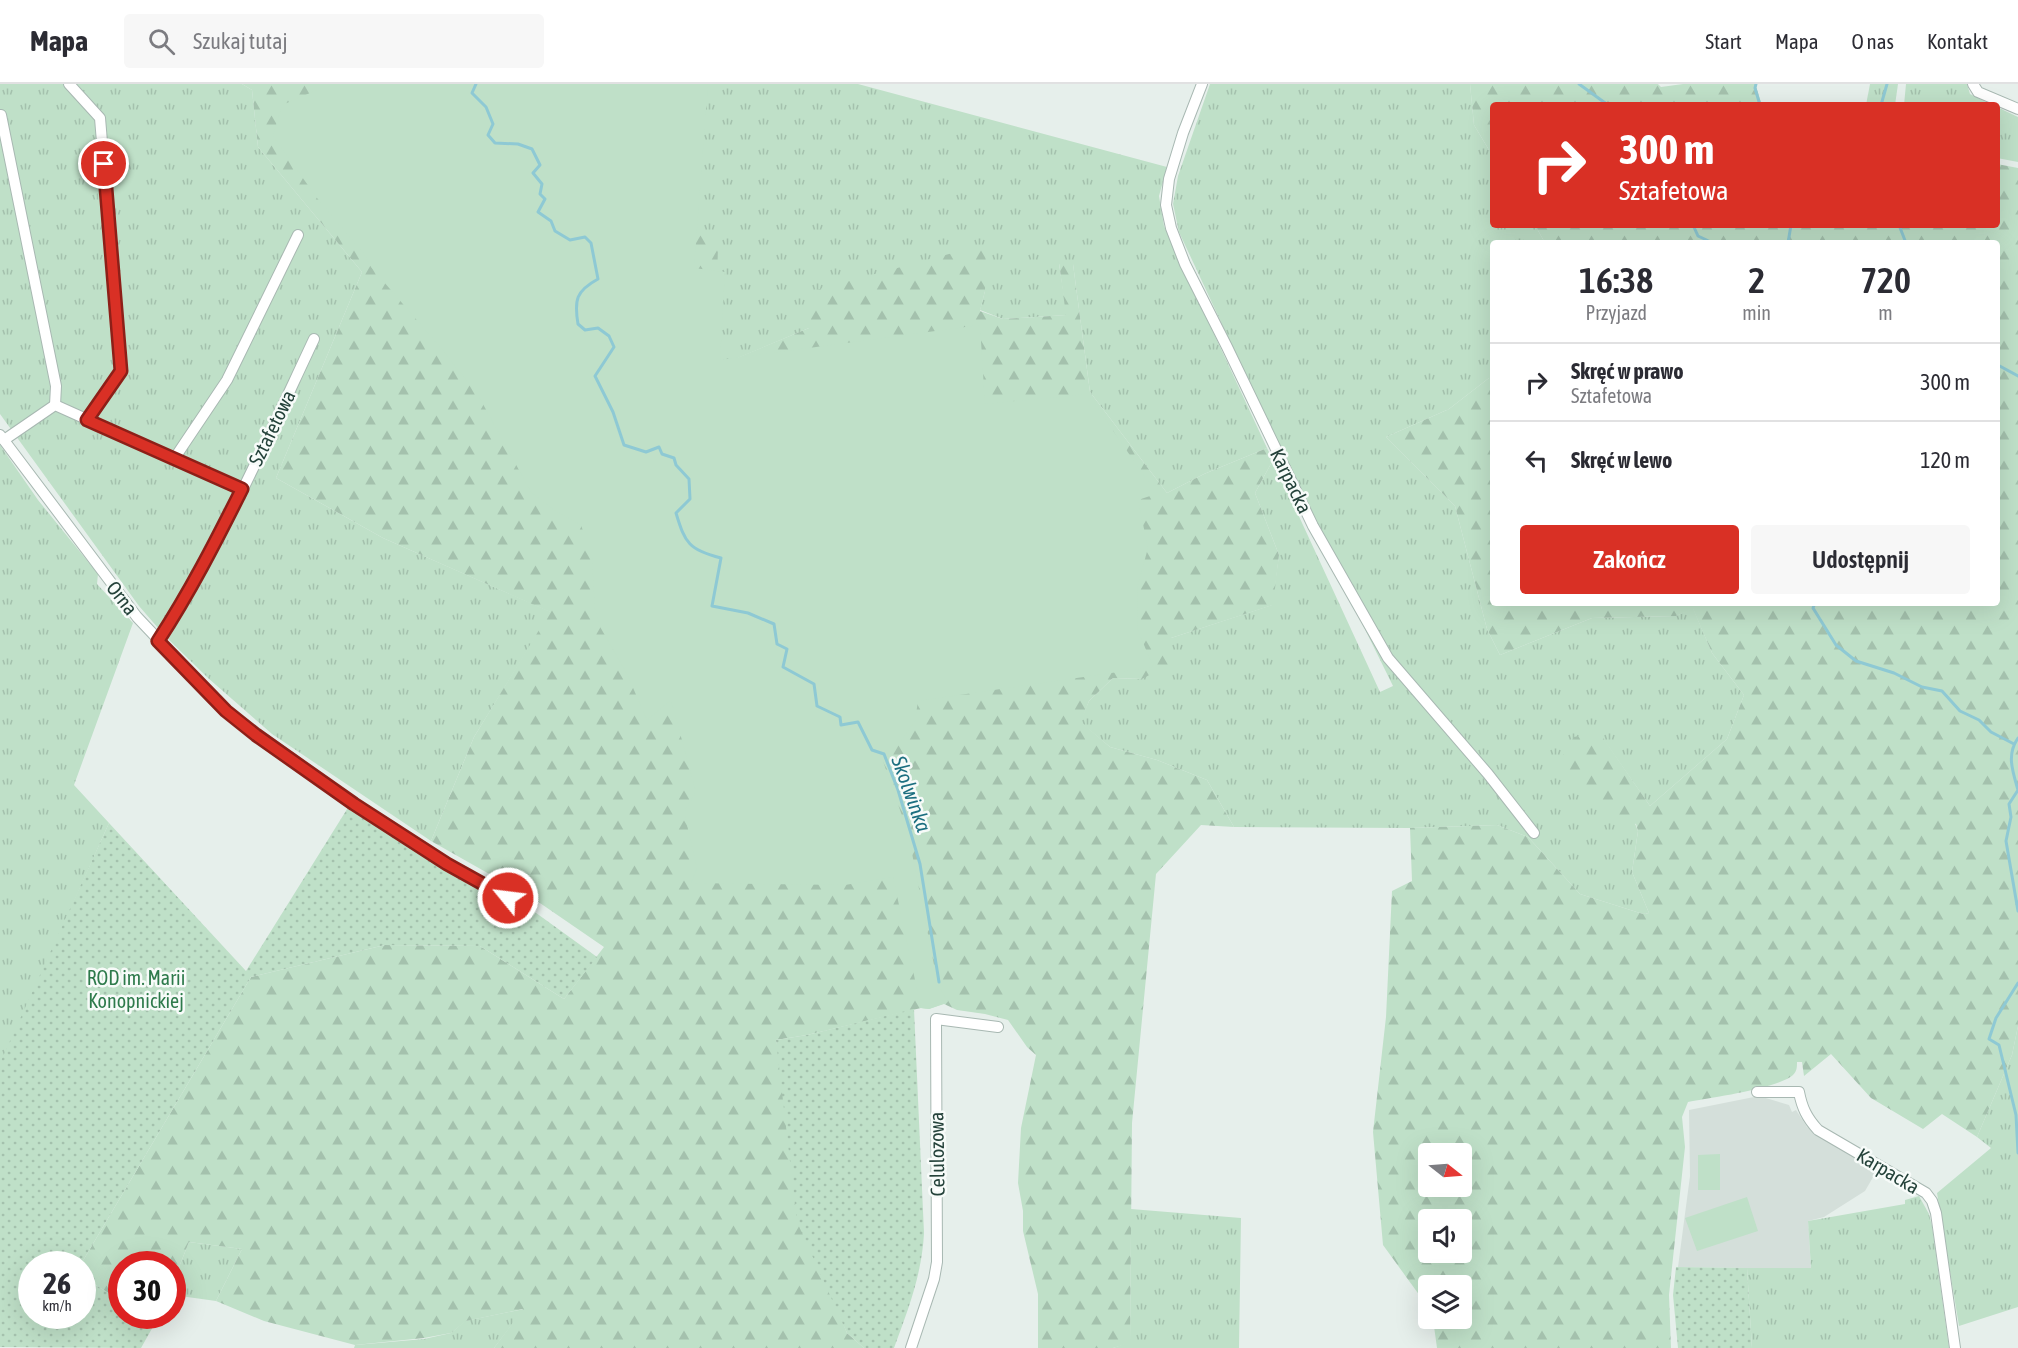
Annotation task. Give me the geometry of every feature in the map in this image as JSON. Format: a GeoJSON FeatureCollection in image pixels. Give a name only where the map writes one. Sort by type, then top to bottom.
{"type":"FeatureCollection","features":[{"type":"Feature","properties":{"kind":"street"},"geometry":{"type":"LineString","coordinates":[[69,84],[100,118],[121,371],[87,420]]}},
{"type":"Feature","properties":{"kind":"street","name":"Karpacka"},"geometry":{"type":"LineString","coordinates":[[1202,84],[1183,133],[1169,179],[1166,205],[1171,228],[1185,264],[1313,526],[1381,646],[1481,765],[1534,833]]}},
{"type":"Feature","properties":{"kind":"street"},"geometry":{"type":"LineString","coordinates":[[1973,84],[1978,92],[2018,109]]}},
{"type":"Feature","properties":{"kind":"street"},"geometry":{"type":"LineString","coordinates":[[1,115],[56,386],[55,405]]}},
{"type":"Feature","properties":{"kind":"street"},"geometry":{"type":"LineString","coordinates":[[174,459],[227,380],[298,235]]}},
{"type":"Feature","properties":{"kind":"street","name":"Sztafetowa"},"geometry":{"type":"LineString","coordinates":[[158,641],[178,611],[212,550],[314,339]]}},
{"type":"Feature","properties":{"kind":"street"},"geometry":{"type":"LineString","coordinates":[[55,405],[242,489]]}},
{"type":"Feature","properties":{"kind":"street"},"geometry":{"type":"LineString","coordinates":[[2,438],[55,405]]}},
{"type":"Feature","properties":{"kind":"street","name":"Orna"},"geometry":{"type":"LineString","coordinates":[[2,438],[110,582],[158,641],[226,711],[354,804],[447,864],[508,898]]}},
{"type":"Feature","properties":{"kind":"street","name":"Celulozowa"},"geometry":{"type":"LineString","coordinates":[[911,1348],[934,1279],[937,1262],[936,1019],[998,1027]]}},
{"type":"Feature","properties":{"kind":"street","name":"Karpacka"},"geometry":{"type":"LineString","coordinates":[[1757,1092],[1799,1092],[1802,1106],[1809,1120],[1818,1130],[1926,1193],[1932,1201],[1937,1222],[1955,1348]]}},
{"type":"Feature","properties":{"kind":"shaded area"},"geometry":{"type":"Polygon","coordinates":[[[1759,1096],[1789,1105],[1792,1112],[1796,1110],[1807,1127],[1876,1172],[1865,1191],[1824,1217],[1808,1221],[1811,1269],[1678,1267],[1690,1176],[1689,1110],[1759,1096]]]}},
{"type":"Feature","properties":{"kind":"green space"},"geometry":{"type":"Polygon","coordinates":[[[0,84],[242,84],[252,90],[258,147],[362,272],[276,478],[383,538],[551,612],[474,737],[431,841],[272,734],[208,678],[165,636],[139,606],[0,414],[0,84]]]}},
{"type":"Feature","properties":{"kind":"green space"},"geometry":{"type":"Polygon","coordinates":[[[242,84],[484,84],[718,244],[715,367],[809,328],[816,290],[986,244],[985,291],[980,311],[1003,319],[1066,315],[1059,263],[1073,264],[1090,392],[1167,493],[1204,474],[1267,448],[1273,460],[1255,493],[1279,555],[1273,605],[1171,638],[1173,662],[1142,679],[1113,678],[1089,701],[1081,722],[1110,747],[1157,760],[1207,780],[1234,827],[1201,825],[1156,874],[1132,1123],[1130,1343],[1113,1348],[1038,1348],[1038,1294],[1023,1231],[1023,1211],[1018,1183],[1021,1128],[1036,1055],[1027,1047],[1008,1020],[957,1010],[944,1004],[776,1040],[833,1299],[847,1333],[864,1348],[494,1348],[523,1309],[466,1321],[451,1333],[355,1345],[264,1321],[216,1301],[242,1249],[189,1242],[185,1251],[108,1251],[108,1293],[96,1285],[96,1251],[89,1251],[251,977],[385,945],[480,946],[564,999],[604,947],[537,901],[431,841],[474,737],[550,612],[383,538],[276,478],[362,272],[258,147],[252,90],[242,84]]]}},
{"type":"Feature","properties":{"kind":"green space"},"geometry":{"type":"Polygon","coordinates":[[[319,84],[708,84],[694,268],[725,272],[720,360],[980,325],[985,404],[1088,394],[1151,486],[1157,485],[1156,494],[1138,500],[1148,548],[1137,588],[1138,630],[1153,667],[918,701],[915,721],[893,752],[883,761],[908,833],[938,985],[948,1002],[929,1009],[921,1008],[893,877],[845,885],[691,883],[697,868],[684,812],[696,792],[671,700],[647,720],[627,674],[599,625],[595,609],[592,558],[581,525],[554,510],[531,492],[478,395],[371,267],[364,254],[317,198],[273,136],[282,105],[317,90],[319,84]]]}},
{"type":"Feature","properties":{"kind":"green space"},"geometry":{"type":"Polygon","coordinates":[[[484,84],[858,84],[1167,167],[1159,196],[1164,226],[1267,448],[1204,474],[1167,493],[1090,392],[1073,264],[1059,264],[1067,315],[1003,319],[980,310],[985,291],[809,328],[714,368],[685,222],[484,84]]]}},
{"type":"Feature","properties":{"kind":"green space"},"geometry":{"type":"Polygon","coordinates":[[[1210,84],[1470,84],[1474,125],[1490,152],[1490,228],[1537,228],[1543,240],[1490,240],[1490,378],[1449,409],[1386,437],[1455,506],[1487,629],[1500,655],[1592,618],[1676,616],[1693,608],[1712,653],[1744,695],[1727,739],[1650,806],[1599,733],[1638,831],[1632,872],[1649,913],[1643,914],[1580,894],[1528,837],[1497,825],[1410,828],[1234,827],[1207,780],[1157,760],[1110,747],[1080,722],[1089,701],[1113,678],[1142,679],[1171,638],[1272,605],[1279,555],[1255,493],[1273,460],[1380,692],[1393,686],[1179,232],[1173,204],[1178,176],[1210,84]]]}},
{"type":"Feature","properties":{"kind":"green space"},"geometry":{"type":"Polygon","coordinates":[[[1470,84],[1658,84],[1661,87],[1683,84],[1755,84],[1761,102],[1490,102],[1490,152],[1474,125],[1470,84]]]}},
{"type":"Feature","properties":{"kind":"green space"},"geometry":{"type":"Polygon","coordinates":[[[1870,84],[1898,84],[1895,102],[1867,102],[1870,84]]]}},
{"type":"Feature","properties":{"kind":"green space"},"geometry":{"type":"Polygon","coordinates":[[[1906,84],[1967,84],[1970,94],[1986,102],[1904,102],[1906,84]]]}},
{"type":"Feature","properties":{"kind":"green space"},"geometry":{"type":"Polygon","coordinates":[[[2000,108],[2018,117],[2018,162],[2000,159],[2000,108]]]}},
{"type":"Feature","properties":{"kind":"green space"},"geometry":{"type":"Polygon","coordinates":[[[2000,165],[2018,168],[2018,1026],[2012,1055],[1977,1137],[1942,1114],[1923,1129],[1871,1098],[1831,1054],[1804,1076],[1802,1062],[1797,1062],[1793,1075],[1785,1080],[1744,1092],[1688,1102],[1682,1117],[1685,1147],[1669,1295],[1671,1348],[1437,1348],[1434,1329],[1472,1329],[1472,1275],[1418,1275],[1418,1293],[1383,1245],[1373,1132],[1386,1017],[1392,891],[1412,881],[1410,828],[1497,825],[1528,837],[1580,894],[1643,914],[1649,913],[1632,872],[1638,831],[1636,824],[1610,818],[1559,762],[1574,737],[1599,732],[1650,806],[1727,739],[1744,695],[1712,653],[1693,609],[1676,616],[1592,618],[1500,655],[1487,629],[1455,506],[1386,437],[1449,409],[1490,378],[1490,606],[2000,606],[2000,240],[1543,240],[1537,228],[2000,228],[2000,165]]]}},
{"type":"Feature","properties":{"kind":"green space"},"geometry":{"type":"Polygon","coordinates":[[[0,445],[38,500],[98,574],[97,584],[133,623],[74,785],[109,823],[0,1067],[0,445]]]}},
{"type":"Feature","properties":{"kind":"green space","name":"ROD im. Marii Konopnickiej"},"geometry":{"type":"Polygon","coordinates":[[[349,806],[532,910],[597,957],[564,999],[480,946],[385,945],[251,977],[89,1251],[18,1251],[18,1329],[96,1329],[96,1285],[108,1293],[108,1329],[152,1329],[141,1348],[0,1347],[0,1063],[109,823],[246,971],[349,806]]]}},
{"type":"Feature","properties":{"kind":"green space"},"geometry":{"type":"Polygon","coordinates":[[[914,1009],[923,1248],[914,1292],[894,1348],[864,1348],[847,1333],[797,1222],[776,1040],[807,1035],[914,1009]]]}},
{"type":"Feature","properties":{"kind":"green space"},"geometry":{"type":"Polygon","coordinates":[[[2018,1026],[2018,1307],[1959,1326],[1937,1193],[1991,1148],[1977,1137],[2012,1055],[2018,1026]]]}},
{"type":"Feature","properties":{"kind":"green space"},"geometry":{"type":"Polygon","coordinates":[[[1720,1154],[1720,1190],[1698,1190],[1698,1155],[1720,1154]]]}},
{"type":"Feature","properties":{"kind":"green space"},"geometry":{"type":"Polygon","coordinates":[[[1919,1196],[1929,1214],[1932,1226],[1949,1348],[1752,1348],[1747,1268],[1811,1268],[1808,1221],[1905,1204],[1905,1200],[1919,1196]]]}},
{"type":"Feature","properties":{"kind":"green space"},"geometry":{"type":"Polygon","coordinates":[[[1747,1197],[1758,1231],[1697,1251],[1685,1218],[1747,1197]]]}},
{"type":"Feature","properties":{"kind":"green space"},"geometry":{"type":"Polygon","coordinates":[[[1131,1209],[1241,1218],[1239,1348],[1113,1348],[1130,1342],[1131,1209]]]}},
{"type":"Feature","properties":{"kind":"green space"},"geometry":{"type":"Polygon","coordinates":[[[189,1242],[242,1249],[216,1301],[186,1297],[185,1251],[189,1242]]]}},
{"type":"Feature","properties":{"kind":"green space"},"geometry":{"type":"Polygon","coordinates":[[[1676,1267],[1747,1268],[1752,1348],[1678,1348],[1673,1295],[1676,1267]]]}},
{"type":"Feature","properties":{"kind":"green space"},"geometry":{"type":"Polygon","coordinates":[[[524,1309],[494,1348],[354,1348],[355,1345],[424,1339],[451,1333],[465,1321],[524,1309]]]}},
{"type":"Feature","properties":{"kind":"waterway","name":"Skolwinka"},"geometry":{"type":"LineString","coordinates":[[476,84],[472,93],[486,107],[493,124],[488,135],[495,143],[518,144],[532,149],[540,165],[533,173],[542,184],[540,194],[545,199],[538,212],[551,221],[555,231],[570,240],[585,237],[591,243],[598,279],[585,288],[578,297],[576,309],[578,324],[585,330],[598,328],[609,336],[614,347],[595,376],[613,412],[624,445],[646,452],[659,447],[662,454],[674,458],[676,465],[689,479],[690,499],[676,513],[682,532],[690,544],[702,552],[721,558],[712,606],[748,613],[774,624],[777,644],[787,649],[783,667],[814,684],[817,706],[840,717],[841,725],[858,722],[872,750],[884,754],[898,790],[920,864],[939,982]]}},
{"type":"Feature","properties":{"kind":"waterway"},"geometry":{"type":"LineString","coordinates":[[1579,84],[1604,102]]}},
{"type":"Feature","properties":{"kind":"waterway"},"geometry":{"type":"LineString","coordinates":[[1756,84],[1759,102]]}},
{"type":"Feature","properties":{"kind":"waterway"},"geometry":{"type":"LineString","coordinates":[[1882,102],[1887,84]]}},
{"type":"Feature","properties":{"kind":"waterway"},"geometry":{"type":"LineString","coordinates":[[1694,228],[1698,236],[1707,240]]}},
{"type":"Feature","properties":{"kind":"waterway"},"geometry":{"type":"LineString","coordinates":[[1788,240],[1790,228]]}},
{"type":"Feature","properties":{"kind":"waterway"},"geometry":{"type":"LineString","coordinates":[[1900,228],[1905,240]]}},
{"type":"Feature","properties":{"kind":"waterway"},"geometry":{"type":"LineString","coordinates":[[2000,366],[2018,376]]}},
{"type":"Feature","properties":{"kind":"waterway"},"geometry":{"type":"LineString","coordinates":[[1814,606],[1836,645],[1856,661],[1894,673],[1922,687],[1942,691],[1960,711],[1979,720],[1991,732],[2014,744]]}},
{"type":"Feature","properties":{"kind":"waterway"},"geometry":{"type":"LineString","coordinates":[[2018,738],[2011,757],[2018,790],[2009,804],[2011,817],[2006,841],[2018,911]]}},
{"type":"Feature","properties":{"kind":"waterway"},"geometry":{"type":"LineString","coordinates":[[2018,983],[1996,1018],[1989,1039],[1999,1045],[2016,1115],[2018,1153]]}},
{"type":"Feature","properties":{"kind":"route"},"geometry":{"type":"LineString","coordinates":[[104,164],[121,371],[87,420],[242,489],[212,550],[178,611],[158,641],[226,711],[256,735],[354,804],[447,864],[508,898]]}}]}
